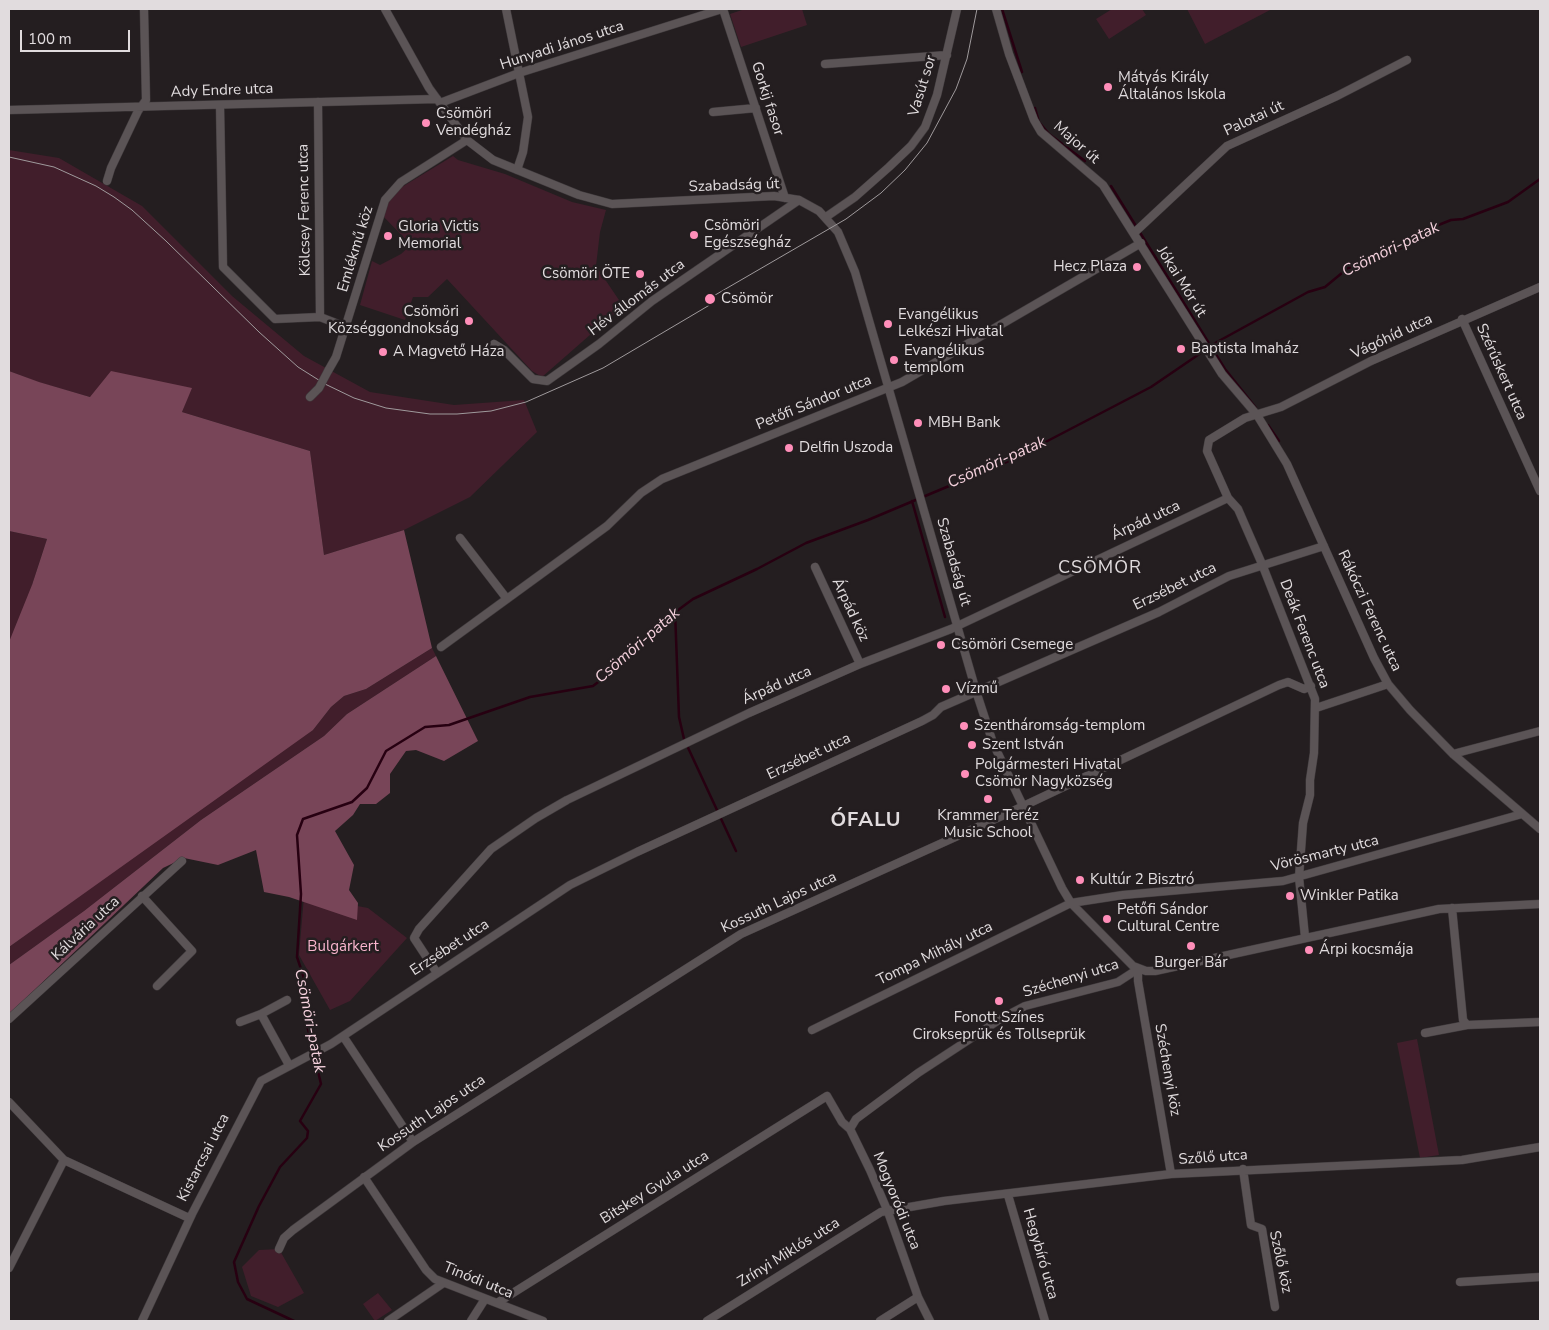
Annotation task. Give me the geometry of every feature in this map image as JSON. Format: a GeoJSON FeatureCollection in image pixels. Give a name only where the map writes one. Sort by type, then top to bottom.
{"type":"FeatureCollection","features":[{"type":"Feature","properties":{"kind":"street"},"geometry":{"type":"LineString","coordinates":[[107,181],[114,160],[146,100],[144,9]]}},
{"type":"Feature","properties":{"kind":"street","name":"Szabadság út"},"geometry":{"type":"LineString","coordinates":[[386,9],[414,63],[438,101],[467,140],[485,155],[579,195],[612,204],[774,196],[799,200],[812,205],[826,217],[838,232],[855,272],[976,691],[993,743],[1022,807],[1071,903],[1138,970]]}},
{"type":"Feature","properties":{"kind":"street"},"geometry":{"type":"LineString","coordinates":[[506,9],[528,118],[523,152],[517,170]]}},
{"type":"Feature","properties":{"kind":"street","name":"Hunyadi János utca"},"geometry":{"type":"LineString","coordinates":[[438,101],[519,72],[722,9]]}},
{"type":"Feature","properties":{"kind":"street","name":"Gorkij fasor"},"geometry":{"type":"LineString","coordinates":[[722,9],[784,198]]}},
{"type":"Feature","properties":{"kind":"street","name":"Vasút sor"},"geometry":{"type":"LineString","coordinates":[[826,217],[854,197],[911,146],[920,133],[932,112],[947,55],[956,9]]}},
{"type":"Feature","properties":{"kind":"street","name":"Major út"},"geometry":{"type":"LineString","coordinates":[[996,9],[1026,104],[1041,132],[1103,185],[1138,231]]}},
{"type":"Feature","properties":{"kind":"street"},"geometry":{"type":"LineString","coordinates":[[824,64],[947,55]]}},
{"type":"Feature","properties":{"kind":"street","name":"Palotai út"},"geometry":{"type":"LineString","coordinates":[[1138,231],[1226,146],[1337,96],[1407,60]]}},
{"type":"Feature","properties":{"kind":"street","name":"Ady Endre utca"},"geometry":{"type":"LineString","coordinates":[[9,110],[318,102],[438,101]]}},
{"type":"Feature","properties":{"kind":"street","name":"Kölcsey Ferenc utca"},"geometry":{"type":"LineString","coordinates":[[318,102],[320,317]]}},
{"type":"Feature","properties":{"kind":"street"},"geometry":{"type":"LineString","coordinates":[[220,105],[223,267],[275,319],[320,317],[346,327]]}},
{"type":"Feature","properties":{"kind":"street"},"geometry":{"type":"LineString","coordinates":[[713,112],[756,108]]}},
{"type":"Feature","properties":{"kind":"street","name":"Emlékmű köz"},"geometry":{"type":"LineString","coordinates":[[310,397],[319,388],[336,357],[385,200],[401,182],[467,140]]}},
{"type":"Feature","properties":{"kind":"street","name":"Hév állomás utca"},"geometry":{"type":"LineString","coordinates":[[494,344],[504,350],[533,379],[547,381],[652,301],[799,200]]}},
{"type":"Feature","properties":{"kind":"street","name":"Jókai Mór út"},"geometry":{"type":"LineString","coordinates":[[1138,231],[1141,243],[1222,374],[1257,415]]}},
{"type":"Feature","properties":{"kind":"street","name":"Petőfi Sándor utca"},"geometry":{"type":"LineString","coordinates":[[441,646],[607,526],[641,493],[662,479],[902,382],[1141,243]]}},
{"type":"Feature","properties":{"kind":"street","name":"Vágóhíd utca"},"geometry":{"type":"LineString","coordinates":[[1207,443],[1219,432],[1245,418],[1281,407],[1372,361],[1462,319],[1540,287]]}},
{"type":"Feature","properties":{"kind":"street","name":"Szérűskert utca"},"geometry":{"type":"LineString","coordinates":[[1462,319],[1540,491]]}},
{"type":"Feature","properties":{"kind":"street","name":"Rákóczi Ferenc utca"},"geometry":{"type":"LineString","coordinates":[[1257,415],[1287,464],[1374,658],[1388,684],[1410,710],[1453,754],[1540,829]]}},
{"type":"Feature","properties":{"kind":"street","name":"Deák Ferenc utca"},"geometry":{"type":"LineString","coordinates":[[1207,443],[1207,451],[1228,498],[1238,509],[1262,564],[1311,686],[1316,708],[1310,794],[1303,823],[1299,877],[1305,937]]}},
{"type":"Feature","properties":{"kind":"street","name":"Árpád utca"},"geometry":{"type":"LineString","coordinates":[[437,973],[414,938],[419,929],[491,849],[511,834],[568,800],[687,743],[860,664],[957,625],[1228,498]]}},
{"type":"Feature","properties":{"kind":"street"},"geometry":{"type":"LineString","coordinates":[[460,538],[507,599]]}},
{"type":"Feature","properties":{"kind":"street","name":"Erzsébet utca"},"geometry":{"type":"LineString","coordinates":[[331,1044],[570,885],[922,721],[933,715],[941,707],[1159,612],[1229,576],[1262,564],[1324,546]]}},
{"type":"Feature","properties":{"kind":"street","name":"Árpád köz"},"geometry":{"type":"LineString","coordinates":[[815,567],[860,664]]}},
{"type":"Feature","properties":{"kind":"street","name":"Kossuth Lajos utca"},"geometry":{"type":"LineString","coordinates":[[280,1249],[284,1238],[293,1230],[413,1142],[741,934],[1022,807],[1279,685],[1288,682],[1304,689],[1311,686]]}},
{"type":"Feature","properties":{"kind":"street"},"geometry":{"type":"LineString","coordinates":[[1316,708],[1388,684]]}},
{"type":"Feature","properties":{"kind":"street"},"geometry":{"type":"LineString","coordinates":[[1453,754],[1540,731]]}},
{"type":"Feature","properties":{"kind":"street","name":"Vörösmarty utca"},"geometry":{"type":"LineString","coordinates":[[1071,903],[1299,877],[1522,814]]}},
{"type":"Feature","properties":{"kind":"street","name":"Kálvária utca"},"geometry":{"type":"LineString","coordinates":[[9,1019],[182,861]]}},
{"type":"Feature","properties":{"kind":"street"},"geometry":{"type":"LineString","coordinates":[[142,896],[192,951],[156,986]]}},
{"type":"Feature","properties":{"kind":"street","name":"Tompa Mihály utca"},"geometry":{"type":"LineString","coordinates":[[812,1030],[1071,903]]}},
{"type":"Feature","properties":{"kind":"street","name":"Széchenyi utca"},"geometry":{"type":"LineString","coordinates":[[850,1129],[856,1119],[918,1073],[1002,1018],[1025,1006],[1118,982],[1138,970],[1155,970],[1305,937],[1452,908],[1540,904]]}},
{"type":"Feature","properties":{"kind":"street"},"geometry":{"type":"LineString","coordinates":[[1452,908],[1461,1015],[1467,1025]]}},
{"type":"Feature","properties":{"kind":"street","name":"Széchenyi köz"},"geometry":{"type":"LineString","coordinates":[[1138,970],[1138,981],[1171,1174]]}},
{"type":"Feature","properties":{"kind":"street"},"geometry":{"type":"LineString","coordinates":[[240,1022],[261,1014],[287,1000]]}},
{"type":"Feature","properties":{"kind":"street"},"geometry":{"type":"LineString","coordinates":[[261,1014],[289,1065]]}},
{"type":"Feature","properties":{"kind":"street"},"geometry":{"type":"LineString","coordinates":[[1426,1033],[1467,1025],[1540,1022]]}},
{"type":"Feature","properties":{"kind":"street"},"geometry":{"type":"LineString","coordinates":[[343,1036],[413,1142]]}},
{"type":"Feature","properties":{"kind":"street","name":"Kistarcsai utca"},"geometry":{"type":"LineString","coordinates":[[142,1321],[190,1218],[261,1081],[331,1044]]}},
{"type":"Feature","properties":{"kind":"street","name":"Mogyoródi utca"},"geometry":{"type":"LineString","coordinates":[[827,1096],[842,1122],[850,1129],[888,1212],[918,1298],[930,1321]]}},
{"type":"Feature","properties":{"kind":"street","name":"Bitskey Gyula utca"},"geometry":{"type":"LineString","coordinates":[[497,1303],[827,1096]]}},
{"type":"Feature","properties":{"kind":"street"},"geometry":{"type":"LineString","coordinates":[[9,1102],[64,1160],[190,1218]]}},
{"type":"Feature","properties":{"kind":"street","name":"Szőlő utca"},"geometry":{"type":"LineString","coordinates":[[888,1212],[944,1201],[1008,1195],[1171,1174],[1462,1160],[1540,1147]]}},
{"type":"Feature","properties":{"kind":"street"},"geometry":{"type":"LineString","coordinates":[[9,1268],[64,1160]]}},
{"type":"Feature","properties":{"kind":"street","name":"Szőlő köz"},"geometry":{"type":"LineString","coordinates":[[1243,1170],[1251,1225],[1262,1229],[1275,1307]]}},
{"type":"Feature","properties":{"kind":"street","name":"Tinódi utca"},"geometry":{"type":"LineString","coordinates":[[364,1177],[426,1270],[442,1284],[543,1321]]}},
{"type":"Feature","properties":{"kind":"street","name":"Hegybíró utca"},"geometry":{"type":"LineString","coordinates":[[1008,1195],[1045,1321]]}},
{"type":"Feature","properties":{"kind":"street","name":"Zrínyi Miklós utca"},"geometry":{"type":"LineString","coordinates":[[706,1321],[843,1234],[881,1212],[888,1212]]}},
{"type":"Feature","properties":{"kind":"street"},"geometry":{"type":"LineString","coordinates":[[1460,1282],[1540,1276]]}},
{"type":"Feature","properties":{"kind":"street"},"geometry":{"type":"LineString","coordinates":[[388,1321],[442,1284]]}},
{"type":"Feature","properties":{"kind":"street"},"geometry":{"type":"LineString","coordinates":[[880,1321],[918,1298]]}},
{"type":"Feature","properties":{"kind":"street"},"geometry":{"type":"LineString","coordinates":[[471,1321],[485,1299]]}},
{"type":"Feature","properties":{"kind":"green space"},"geometry":{"type":"Polygon","coordinates":[[[745,9],[802,9],[807,25],[741,47],[730,14],[745,9]]]}},
{"type":"Feature","properties":{"kind":"green space"},"geometry":{"type":"Polygon","coordinates":[[[1112,9],[1142,9],[1146,15],[1109,39],[1096,19],[1112,9]]]}},
{"type":"Feature","properties":{"kind":"green space"},"geometry":{"type":"Polygon","coordinates":[[[1187,9],[1272,9],[1205,44],[1187,9]]]}},
{"type":"Feature","properties":{"kind":"green space"},"geometry":{"type":"Polygon","coordinates":[[[9,150],[59,158],[142,206],[232,296],[304,356],[370,392],[454,405],[524,400],[537,432],[470,497],[404,530],[324,555],[310,451],[182,412],[191,388],[90,397],[38,382],[9,371],[9,150]]]}},
{"type":"Feature","properties":{"kind":"green space"},"geometry":{"type":"Polygon","coordinates":[[[453,156],[458,160],[505,174],[572,202],[606,210],[600,232],[596,266],[623,306],[542,377],[532,371],[447,279],[428,297],[413,297],[405,320],[360,305],[372,261],[380,265],[401,254],[411,245],[382,215],[386,202],[397,190],[453,156]]]}},
{"type":"Feature","properties":{"kind":"green space"},"geometry":{"type":"Polygon","coordinates":[[[9,531],[47,539],[32,585],[313,730],[331,707],[344,696],[366,689],[432,648],[436,656],[347,714],[324,736],[201,820],[84,911],[9,965],[9,947],[204,806],[9,649],[9,531]]]}},
{"type":"Feature","properties":{"kind":"green space","name":"Bulgárkert"},"geometry":{"type":"Polygon","coordinates":[[[304,896],[368,908],[407,938],[350,1001],[330,1010],[299,955],[304,896]]]}},
{"type":"Feature","properties":{"kind":"green space"},"geometry":{"type":"Polygon","coordinates":[[[1417,1039],[1439,1155],[1420,1158],[1397,1043],[1417,1039]]]}},
{"type":"Feature","properties":{"kind":"green space"},"geometry":{"type":"Polygon","coordinates":[[[279,1249],[304,1293],[278,1307],[251,1296],[242,1267],[259,1250],[279,1249]]]}},
{"type":"Feature","properties":{"kind":"green space"},"geometry":{"type":"Polygon","coordinates":[[[378,1293],[392,1310],[375,1321],[363,1304],[378,1293]]]}},
{"type":"Feature","properties":{"kind":"shaded area"},"geometry":{"type":"Polygon","coordinates":[[[9,371],[90,397],[111,371],[192,388],[182,412],[310,451],[324,555],[404,530],[432,648],[366,689],[344,696],[331,707],[313,730],[9,947],[9,642],[32,585],[47,539],[9,531],[9,371]]]}},
{"type":"Feature","properties":{"kind":"shaded area"},"geometry":{"type":"Polygon","coordinates":[[[436,656],[478,741],[444,761],[416,750],[406,751],[390,774],[390,793],[376,804],[360,804],[353,815],[335,831],[354,865],[349,890],[358,903],[357,920],[289,897],[264,892],[256,850],[218,865],[184,858],[163,868],[9,1014],[9,965],[84,911],[201,820],[324,736],[347,714],[436,656]]]}},
{"type":"Feature","properties":{"kind":"waterway"},"geometry":{"type":"LineString","coordinates":[[1002,9],[1022,72]]}},
{"type":"Feature","properties":{"kind":"waterway"},"geometry":{"type":"LineString","coordinates":[[1035,108],[1039,122],[1049,134],[1085,161]]}},
{"type":"Feature","properties":{"kind":"waterway","name":"Csömöri-patak"},"geometry":{"type":"LineString","coordinates":[[294,1321],[247,1299],[238,1282],[234,1262],[259,1206],[280,1167],[307,1138],[308,1131],[300,1121],[321,1084],[307,1025],[305,981],[297,957],[301,894],[297,835],[303,819],[352,802],[367,788],[386,751],[425,727],[449,725],[530,697],[593,686],[623,663],[655,627],[693,599],[757,569],[806,543],[868,520],[1011,460],[1151,387],[1217,342],[1308,292],[1325,287],[1348,268],[1362,265],[1407,245],[1436,226],[1451,220],[1463,219],[1508,202],[1540,179]]}},
{"type":"Feature","properties":{"kind":"waterway"},"geometry":{"type":"LineString","coordinates":[[1111,186],[1225,369],[1256,408]]}},
{"type":"Feature","properties":{"kind":"waterway"},"geometry":{"type":"LineString","coordinates":[[1268,425],[1279,441]]}},
{"type":"Feature","properties":{"kind":"waterway"},"geometry":{"type":"LineString","coordinates":[[912,501],[945,617]]}},
{"type":"Feature","properties":{"kind":"waterway"},"geometry":{"type":"LineString","coordinates":[[675,611],[679,717],[684,739],[736,851]]}},
{"type":"Feature","properties":{"kind":"tram line"},"geometry":{"type":"LineString","coordinates":[[710,298],[846,219],[881,193],[905,170],[927,143],[956,89],[967,59],[977,9]]}},
{"type":"Feature","properties":{"kind":"tram line"},"geometry":{"type":"LineString","coordinates":[[9,157],[54,167],[96,186],[114,197],[132,210],[166,241],[259,332],[298,367],[325,384],[354,398],[386,408],[430,414],[457,414],[491,411],[526,402],[603,368],[713,303]]}},
{"type":"Feature","properties":{"kind":"place","name":"Mátyás Király Általános Iskola"},"geometry":{"type":"Point","coordinates":[1108,87]}},
{"type":"Feature","properties":{"kind":"place","name":"Csömöri Vendégház"},"geometry":{"type":"Point","coordinates":[426,123]}},
{"type":"Feature","properties":{"kind":"place","name":"Csömöri Egészségház"},"geometry":{"type":"Point","coordinates":[694,235]}},
{"type":"Feature","properties":{"kind":"place","name":"Gloria Victis Memorial"},"geometry":{"type":"Point","coordinates":[388,236]}},
{"type":"Feature","properties":{"kind":"place","name":"Hecz Plaza"},"geometry":{"type":"Point","coordinates":[1137,267]}},
{"type":"Feature","properties":{"kind":"place","name":"Csömöri ÖTE"},"geometry":{"type":"Point","coordinates":[640,274]}},
{"type":"Feature","properties":{"kind":"place","name":"Csömör"},"geometry":{"type":"Point","coordinates":[710,299]}},
{"type":"Feature","properties":{"kind":"place","name":"Csömöri Községgondnokság"},"geometry":{"type":"Point","coordinates":[469,321]}},
{"type":"Feature","properties":{"kind":"place","name":"Evangélikus Lelkészi Hivatal"},"geometry":{"type":"Point","coordinates":[888,324]}},
{"type":"Feature","properties":{"kind":"place","name":"Baptista Imaház"},"geometry":{"type":"Point","coordinates":[1181,349]}},
{"type":"Feature","properties":{"kind":"place","name":"A Magvető Háza"},"geometry":{"type":"Point","coordinates":[383,352]}},
{"type":"Feature","properties":{"kind":"place","name":"Evangélikus templom"},"geometry":{"type":"Point","coordinates":[894,360]}},
{"type":"Feature","properties":{"kind":"place","name":"MBH Bank"},"geometry":{"type":"Point","coordinates":[918,423]}},
{"type":"Feature","properties":{"kind":"place","name":"Delfin Uszoda"},"geometry":{"type":"Point","coordinates":[789,448]}},
{"type":"Feature","properties":{"kind":"place","name":"Csömöri Csemege"},"geometry":{"type":"Point","coordinates":[941,645]}},
{"type":"Feature","properties":{"kind":"place","name":"Vízmű"},"geometry":{"type":"Point","coordinates":[946,689]}},
{"type":"Feature","properties":{"kind":"place","name":"Szentháromság-templom"},"geometry":{"type":"Point","coordinates":[964,726]}},
{"type":"Feature","properties":{"kind":"place","name":"Szent István"},"geometry":{"type":"Point","coordinates":[972,745]}},
{"type":"Feature","properties":{"kind":"place","name":"Polgármesteri Hivatal Csömör Nagyközség"},"geometry":{"type":"Point","coordinates":[965,774]}},
{"type":"Feature","properties":{"kind":"place","name":"Krammer Teréz Music School"},"geometry":{"type":"Point","coordinates":[988,799]}},
{"type":"Feature","properties":{"kind":"place","name":"Kultúr 2 Bisztró"},"geometry":{"type":"Point","coordinates":[1080,880]}},
{"type":"Feature","properties":{"kind":"place","name":"Winkler Patika"},"geometry":{"type":"Point","coordinates":[1290,896]}},
{"type":"Feature","properties":{"kind":"place","name":"Petőfi Sándor Cultural Centre"},"geometry":{"type":"Point","coordinates":[1107,919]}},
{"type":"Feature","properties":{"kind":"place","name":"Burger Bár"},"geometry":{"type":"Point","coordinates":[1191,946]}},
{"type":"Feature","properties":{"kind":"place","name":"Árpi kocsmája"},"geometry":{"type":"Point","coordinates":[1309,950]}},
{"type":"Feature","properties":{"kind":"place","name":"Fonott Színes Cirokseprük és Tollseprük"},"geometry":{"type":"Point","coordinates":[999,1001]}},
{"type":"Feature","properties":{"kind":"district","name":"CSÖMÖR"},"geometry":{"type":"Point","coordinates":[1100,569]}},
{"type":"Feature","properties":{"kind":"district","name":"ÓFALU"},"geometry":{"type":"Point","coordinates":[866,821]}}]}
